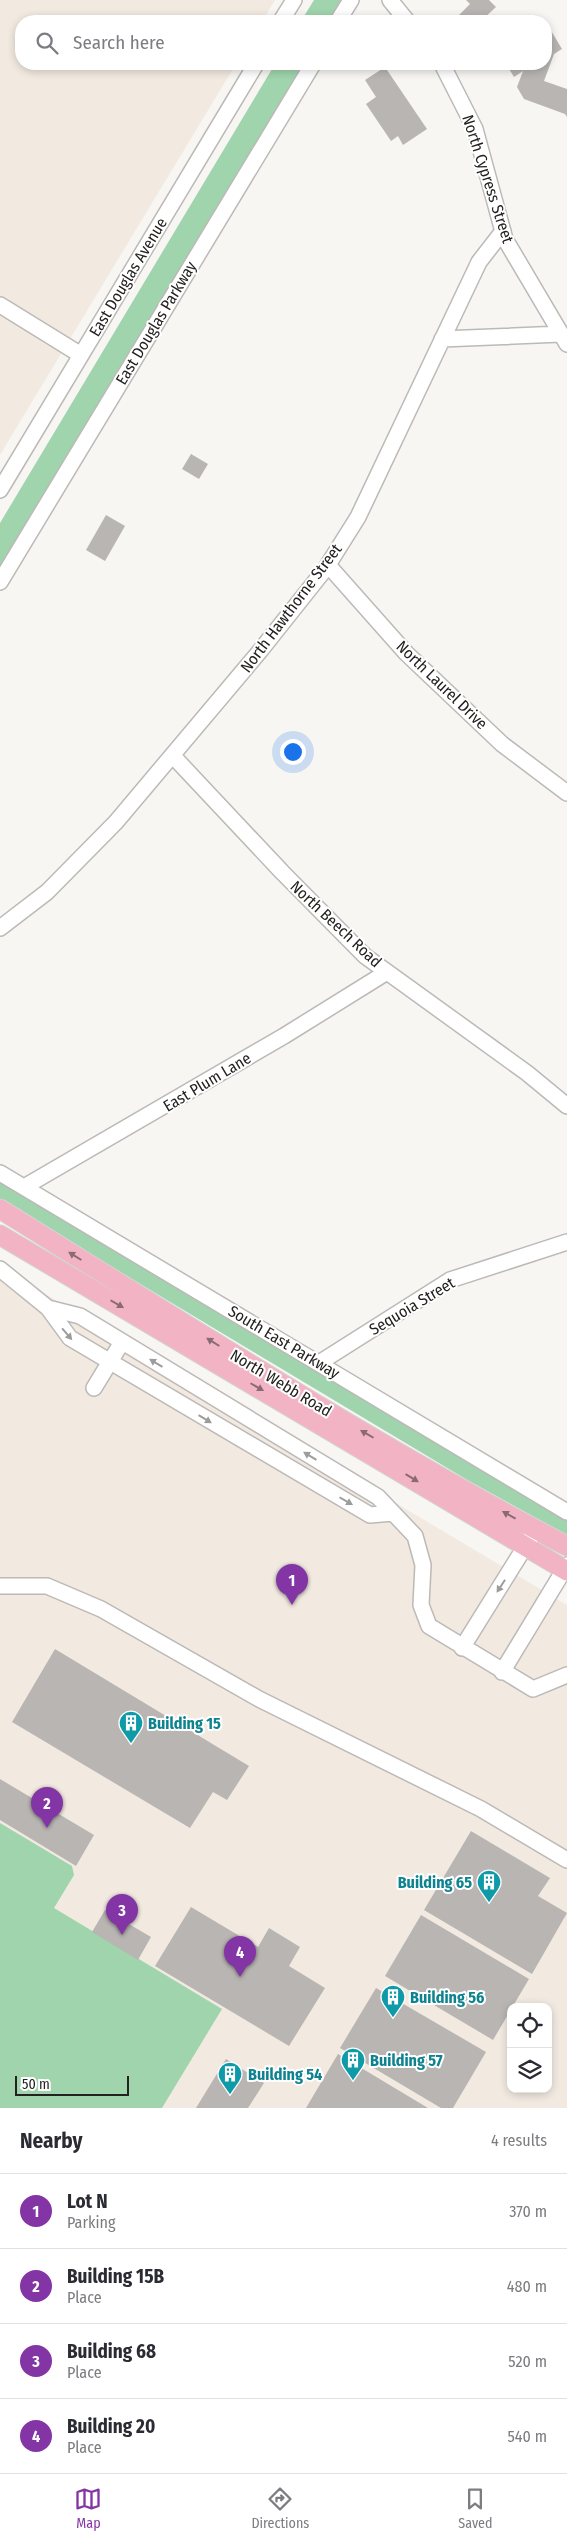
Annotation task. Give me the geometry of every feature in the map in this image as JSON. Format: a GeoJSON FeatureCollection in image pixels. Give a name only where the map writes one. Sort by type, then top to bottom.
{"type":"FeatureCollection","features":[{"type":"Feature","properties":{"kind":"main road","name":"North Webb Road"},"geometry":{"type":"LineString","coordinates":[[0,1209],[287,1388],[567,1546]]}},
{"type":"Feature","properties":{"kind":"main road","name":"North Webb Road"},"geometry":{"type":"LineString","coordinates":[[0,1235],[566,1569]]}},
{"type":"Feature","properties":{"kind":"street"},"geometry":{"type":"LineString","coordinates":[[285,15],[294,0]]}},
{"type":"Feature","properties":{"kind":"street"},"geometry":{"type":"LineString","coordinates":[[342,15],[351,0]]}},
{"type":"Feature","properties":{"kind":"street"},"geometry":{"type":"LineString","coordinates":[[390,0],[402,15]]}},
{"type":"Feature","properties":{"kind":"street","name":"East Douglas Avenue"},"geometry":{"type":"LineString","coordinates":[[0,490],[252,70]]}},
{"type":"Feature","properties":{"kind":"street","name":"East Douglas Parkway"},"geometry":{"type":"LineString","coordinates":[[0,582],[309,70]]}},
{"type":"Feature","properties":{"kind":"street","name":"North Cypress Street"},"geometry":{"type":"LineString","coordinates":[[445,70],[475,129],[505,239],[564,339]]}},
{"type":"Feature","properties":{"kind":"street","name":"North Hawthorne Street"},"geometry":{"type":"LineString","coordinates":[[0,928],[47,892],[116,822],[173,756],[328,564],[358,517],[479,262],[503,231]]}},
{"type":"Feature","properties":{"kind":"street"},"geometry":{"type":"LineString","coordinates":[[0,305],[81,354]]}},
{"type":"Feature","properties":{"kind":"street"},"geometry":{"type":"LineString","coordinates":[[442,339],[564,339]]}},
{"type":"Feature","properties":{"kind":"street","name":"North Laurel Drive"},"geometry":{"type":"LineString","coordinates":[[328,564],[406,653],[502,744],[567,793]]}},
{"type":"Feature","properties":{"kind":"street","name":"North Beech Road"},"geometry":{"type":"LineString","coordinates":[[173,756],[282,872],[365,956],[527,1073],[567,1106]]}},
{"type":"Feature","properties":{"kind":"street","name":"East Plum Lane"},"geometry":{"type":"LineString","coordinates":[[24,1188],[284,1036],[387,972]]}},
{"type":"Feature","properties":{"kind":"street","name":"South East Parkway"},"geometry":{"type":"LineString","coordinates":[[0,1173],[567,1512]]}},
{"type":"Feature","properties":{"kind":"street","name":"Sequoia Street"},"geometry":{"type":"LineString","coordinates":[[319,1363],[450,1280],[567,1242]]}},
{"type":"Feature","properties":{"kind":"street"},"geometry":{"type":"LineString","coordinates":[[0,1269],[48,1308],[70,1338],[370,1515],[393,1513]]}},
{"type":"Feature","properties":{"kind":"street"},"geometry":{"type":"LineString","coordinates":[[48,1308],[80,1316],[378,1497],[415,1536],[423,1566],[421,1605],[429,1626],[462,1648],[533,1689],[567,1675]]}},
{"type":"Feature","properties":{"kind":"street"},"geometry":{"type":"LineString","coordinates":[[94,1388],[122,1342]]}},
{"type":"Feature","properties":{"kind":"street"},"geometry":{"type":"LineString","coordinates":[[243,1441],[254,1422]]}},
{"type":"Feature","properties":{"kind":"street"},"geometry":{"type":"LineString","coordinates":[[462,1648],[536,1530]]}},
{"type":"Feature","properties":{"kind":"street"},"geometry":{"type":"LineString","coordinates":[[502,1672],[566,1569]]}},
{"type":"Feature","properties":{"kind":"street"},"geometry":{"type":"LineString","coordinates":[[0,1586],[47,1586],[101,1609],[259,1699],[481,1809],[567,1860]]}},
{"type":"Feature","properties":{"kind":"shaded area"},"geometry":{"type":"Polygon","coordinates":[[[0,0],[275,0],[266,15],[15,15],[15,70],[232,70],[0,455],[0,0]]]}},
{"type":"Feature","properties":{"kind":"shaded area"},"geometry":{"type":"Polygon","coordinates":[[[0,1267],[567,1605],[567,2108],[0,2108],[0,1267]]]}},
{"type":"Feature","properties":{"kind":"green space"},"geometry":{"type":"Polygon","coordinates":[[[314,0],[345,0],[336,15],[305,15],[314,0]]]}},
{"type":"Feature","properties":{"kind":"green space"},"geometry":{"type":"Polygon","coordinates":[[[271,70],[302,70],[0,571],[0,523],[271,70]]]}},
{"type":"Feature","properties":{"kind":"green space"},"geometry":{"type":"Polygon","coordinates":[[[0,1181],[567,1515],[567,1535],[469,1481],[0,1200],[0,1181]]]}},
{"type":"Feature","properties":{"kind":"green space"},"geometry":{"type":"Polygon","coordinates":[[[0,1823],[72,1866],[74,1875],[54,1908],[222,2009],[162,2108],[0,2108],[0,1823]]]}},
{"type":"Feature","properties":{"kind":"building"},"geometry":{"type":"Polygon","coordinates":[[[466,0],[489,0],[496,7],[487,15],[459,15],[470,4],[466,0]]]}},
{"type":"Feature","properties":{"kind":"building"},"geometry":{"type":"Polygon","coordinates":[[[552,32],[562,49],[554,54],[552,59],[552,32]]]}},
{"type":"Feature","properties":{"kind":"building"},"geometry":{"type":"Polygon","coordinates":[[[380,70],[387,70],[427,129],[403,145],[398,136],[391,141],[366,104],[376,97],[365,80],[380,70]]]}},
{"type":"Feature","properties":{"kind":"building"},"geometry":{"type":"Polygon","coordinates":[[[510,70],[548,70],[544,81],[567,89],[567,117],[565,114],[524,99],[517,87],[523,71],[514,77],[510,70]]]}},
{"type":"Feature","properties":{"kind":"building"},"geometry":{"type":"Polygon","coordinates":[[[191,454],[208,464],[199,479],[182,469],[191,454]]]}},
{"type":"Feature","properties":{"kind":"building"},"geometry":{"type":"Polygon","coordinates":[[[106,515],[125,526],[105,561],[86,550],[106,515]]]}},
{"type":"Feature","properties":{"kind":"building","name":"Building 15"},"geometry":{"type":"Polygon","coordinates":[[[55,1649],[249,1766],[227,1800],[213,1792],[190,1828],[12,1722],[55,1649]]]}},
{"type":"Feature","properties":{"kind":"building"},"geometry":{"type":"Polygon","coordinates":[[[0,1779],[94,1835],[76,1866],[0,1820],[0,1779]]]}},
{"type":"Feature","properties":{"kind":"building","name":"Building 65"},"geometry":{"type":"Polygon","coordinates":[[[471,1831],[550,1878],[538,1896],[567,1913],[532,1974],[424,1910],[471,1831]]]}},
{"type":"Feature","properties":{"kind":"building"},"geometry":{"type":"Polygon","coordinates":[[[191,1907],[258,1947],[269,1928],[300,1947],[289,1966],[325,1988],[289,2046],[155,1966],[191,1907]]]}},
{"type":"Feature","properties":{"kind":"building"},"geometry":{"type":"Polygon","coordinates":[[[105,1910],[151,1937],[138,1960],[92,1932],[105,1910]]]}},
{"type":"Feature","properties":{"kind":"building","name":"Building 65"},"geometry":{"type":"Polygon","coordinates":[[[421,1915],[529,1979],[515,2003],[507,2003],[507,2016],[493,2040],[385,1976],[421,1915]]]}},
{"type":"Feature","properties":{"kind":"building","name":"Building 56"},"geometry":{"type":"Polygon","coordinates":[[[376,1988],[486,2052],[453,2108],[441,2108],[340,2048],[376,1988]]]}},
{"type":"Feature","properties":{"kind":"building","name":"Building 57"},"geometry":{"type":"Polygon","coordinates":[[[338,2054],[428,2108],[306,2108],[338,2054]]]}},
{"type":"Feature","properties":{"kind":"building","name":"Building 54"},"geometry":{"type":"Polygon","coordinates":[[[226,2059],[264,2083],[248,2108],[196,2108],[226,2059]]]}},
{"type":"Feature","properties":{"kind":"place","name":"Lot N"},"geometry":{"type":"Point","coordinates":[292,1605]}},
{"type":"Feature","properties":{"kind":"place","name":"Building 15"},"geometry":{"type":"Point","coordinates":[131,1744]}},
{"type":"Feature","properties":{"kind":"place","name":"Building 15B"},"geometry":{"type":"Point","coordinates":[47,1828]}},
{"type":"Feature","properties":{"kind":"place","name":"Building 65"},"geometry":{"type":"Point","coordinates":[489,1903]}},
{"type":"Feature","properties":{"kind":"place","name":"Building 68"},"geometry":{"type":"Point","coordinates":[122,1935]}},
{"type":"Feature","properties":{"kind":"place","name":"Building 20"},"geometry":{"type":"Point","coordinates":[240,1977]}},
{"type":"Feature","properties":{"kind":"place","name":"Building 56"},"geometry":{"type":"Point","coordinates":[393,2018]}},
{"type":"Feature","properties":{"kind":"place","name":"Building 57"},"geometry":{"type":"Point","coordinates":[353,2081]}},
{"type":"Feature","properties":{"kind":"place","name":"Building 54"},"geometry":{"type":"Point","coordinates":[230,2095]}}]}
